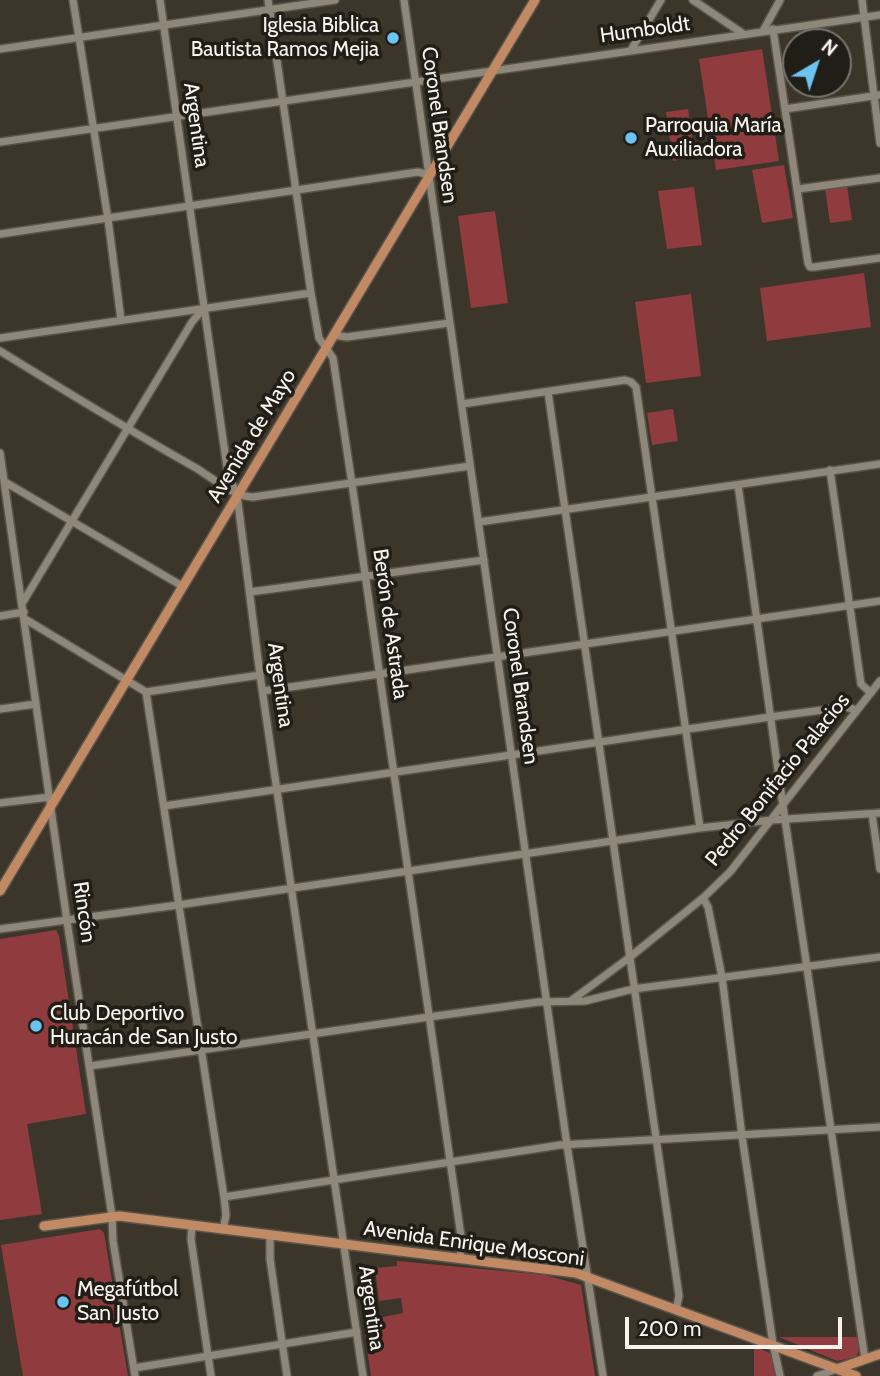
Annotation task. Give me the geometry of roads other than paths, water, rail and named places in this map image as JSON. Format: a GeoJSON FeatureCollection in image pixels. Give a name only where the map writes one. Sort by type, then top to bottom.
{"type":"FeatureCollection","features":[{"type":"Feature","properties":{"kind":"main road","name":"Avenida de Mayo"},"geometry":{"type":"LineString","coordinates":[[0,891],[50,802],[127,679],[535,0]]}},
{"type":"Feature","properties":{"kind":"main road","name":"Avenida Enrique Mosconi"},"geometry":{"type":"LineString","coordinates":[[44,1226],[112,1216],[562,1270],[588,1277],[856,1376]]}},
{"type":"Feature","properties":{"kind":"main road"},"geometry":{"type":"LineString","coordinates":[[837,1369],[880,1354]]}},
{"type":"Feature","properties":{"kind":"street"},"geometry":{"type":"LineString","coordinates":[[73,0],[108,219],[121,320]]}},
{"type":"Feature","properties":{"kind":"street","name":"Argentina"},"geometry":{"type":"LineString","coordinates":[[160,0],[228,474],[237,495],[260,675],[363,1376]]}},
{"type":"Feature","properties":{"kind":"street","name":"Berón de Astrada"},"geometry":{"type":"LineString","coordinates":[[268,0],[318,338],[332,358],[352,484],[462,1244],[460,1258]]}},
{"type":"Feature","properties":{"kind":"street"},"geometry":{"type":"LineString","coordinates":[[0,49],[335,0]]}},
{"type":"Feature","properties":{"kind":"street"},"geometry":{"type":"LineString","coordinates":[[631,50],[661,0]]}},
{"type":"Feature","properties":{"kind":"street"},"geometry":{"type":"LineString","coordinates":[[693,0],[742,33]]}},
{"type":"Feature","properties":{"kind":"street"},"geometry":{"type":"LineString","coordinates":[[762,31],[780,0]]}},
{"type":"Feature","properties":{"kind":"street"},"geometry":{"type":"LineString","coordinates":[[862,0],[877,95],[880,143]]}},
{"type":"Feature","properties":{"kind":"street","name":"Coronel Brandsen"},"geometry":{"type":"LineString","coordinates":[[406,2],[449,323],[567,1145],[603,1376]]}},
{"type":"Feature","properties":{"kind":"street","name":"Humboldt"},"geometry":{"type":"LineString","coordinates":[[0,142],[880,15]]}},
{"type":"Feature","properties":{"kind":"street"},"geometry":{"type":"LineString","coordinates":[[773,29],[810,267],[880,258]]}},
{"type":"Feature","properties":{"kind":"street"},"geometry":{"type":"LineString","coordinates":[[785,109],[877,95]]}},
{"type":"Feature","properties":{"kind":"street"},"geometry":{"type":"LineString","coordinates":[[0,234],[418,172],[429,175]]}},
{"type":"Feature","properties":{"kind":"street"},"geometry":{"type":"LineString","coordinates":[[797,189],[880,178]]}},
{"type":"Feature","properties":{"kind":"street"},"geometry":{"type":"LineString","coordinates":[[0,338],[311,293]]}},
{"type":"Feature","properties":{"kind":"street"},"geometry":{"type":"LineString","coordinates":[[23,602],[192,322],[204,308]]}},
{"type":"Feature","properties":{"kind":"street"},"geometry":{"type":"LineString","coordinates":[[333,335],[346,337],[449,323]]}},
{"type":"Feature","properties":{"kind":"street"},"geometry":{"type":"LineString","coordinates":[[0,351],[128,430],[222,483],[237,495],[253,497],[471,466]]}},
{"type":"Feature","properties":{"kind":"street"},"geometry":{"type":"LineString","coordinates":[[462,404],[625,380],[636,387],[700,828]]}},
{"type":"Feature","properties":{"kind":"street"},"geometry":{"type":"LineString","coordinates":[[548,392],[679,1296],[676,1310]]}},
{"type":"Feature","properties":{"kind":"street","name":"Rincón"},"geometry":{"type":"LineString","coordinates":[[0,453],[112,1216],[113,1241],[135,1372]]}},
{"type":"Feature","properties":{"kind":"street"},"geometry":{"type":"LineString","coordinates":[[479,522],[880,464]]}},
{"type":"Feature","properties":{"kind":"street"},"geometry":{"type":"LineString","coordinates":[[830,470],[861,684],[871,693]]}},
{"type":"Feature","properties":{"kind":"street"},"geometry":{"type":"LineString","coordinates":[[5,482],[182,586]]}},
{"type":"Feature","properties":{"kind":"street"},"geometry":{"type":"LineString","coordinates":[[738,485],[865,1359]]}},
{"type":"Feature","properties":{"kind":"street"},"geometry":{"type":"LineString","coordinates":[[0,525],[10,524]]}},
{"type":"Feature","properties":{"kind":"street"},"geometry":{"type":"LineString","coordinates":[[250,592],[484,560]]}},
{"type":"Feature","properties":{"kind":"street"},"geometry":{"type":"LineString","coordinates":[[263,691],[880,601]]}},
{"type":"Feature","properties":{"kind":"street"},"geometry":{"type":"LineString","coordinates":[[0,615],[24,616],[146,692],[260,675]]}},
{"type":"Feature","properties":{"kind":"street","name":"Pedro Bonifacio Palacios"},"geometry":{"type":"LineString","coordinates":[[569,1002],[703,898],[737,866],[880,681]]}},
{"type":"Feature","properties":{"kind":"street"},"geometry":{"type":"LineString","coordinates":[[146,692],[224,1197],[226,1215],[223,1230]]}},
{"type":"Feature","properties":{"kind":"street"},"geometry":{"type":"LineString","coordinates":[[0,709],[36,704]]}},
{"type":"Feature","properties":{"kind":"street"},"geometry":{"type":"LineString","coordinates":[[164,806],[770,717],[845,707],[856,712]]}},
{"type":"Feature","properties":{"kind":"street"},"geometry":{"type":"LineString","coordinates":[[0,803],[50,802]]}},
{"type":"Feature","properties":{"kind":"street"},"geometry":{"type":"LineString","coordinates":[[0,929],[178,905],[612,839],[785,819],[876,814],[880,869]]}},
{"type":"Feature","properties":{"kind":"street"},"geometry":{"type":"LineString","coordinates":[[703,898],[708,907],[722,977],[742,1136],[780,1376]]}},
{"type":"Feature","properties":{"kind":"street"},"geometry":{"type":"LineString","coordinates":[[90,1066],[429,1017],[585,1001],[633,989],[880,957]]}},
{"type":"Feature","properties":{"kind":"street"},"geometry":{"type":"LineString","coordinates":[[224,1197],[567,1145],[880,1127]]}},
{"type":"Feature","properties":{"kind":"street"},"geometry":{"type":"LineString","coordinates":[[192,1227],[191,1239],[211,1376]]}},
{"type":"Feature","properties":{"kind":"street"},"geometry":{"type":"LineString","coordinates":[[270,1235],[270,1259],[287,1376]]}},
{"type":"Feature","properties":{"kind":"street"},"geometry":{"type":"LineString","coordinates":[[135,1372],[208,1356],[357,1332]]}},
{"type":"Feature","properties":{"kind":"street"},"geometry":{"type":"LineString","coordinates":[[817,1376],[837,1369]]}},
{"type":"Feature","properties":{"kind":"place","name":"Iglesia Biblica Bautista Ramos Mejia"},"geometry":{"type":"Point","coordinates":[393,38]}},
{"type":"Feature","properties":{"kind":"place","name":"Parroquia María Auxiliadora"},"geometry":{"type":"Point","coordinates":[631,138]}},
{"type":"Feature","properties":{"kind":"place","name":"Club Deportivo Huracán de San Justo"},"geometry":{"type":"Point","coordinates":[36,1026]}},
{"type":"Feature","properties":{"kind":"place","name":"Megafútbol San Justo"},"geometry":{"type":"Point","coordinates":[63,1302]}}]}
